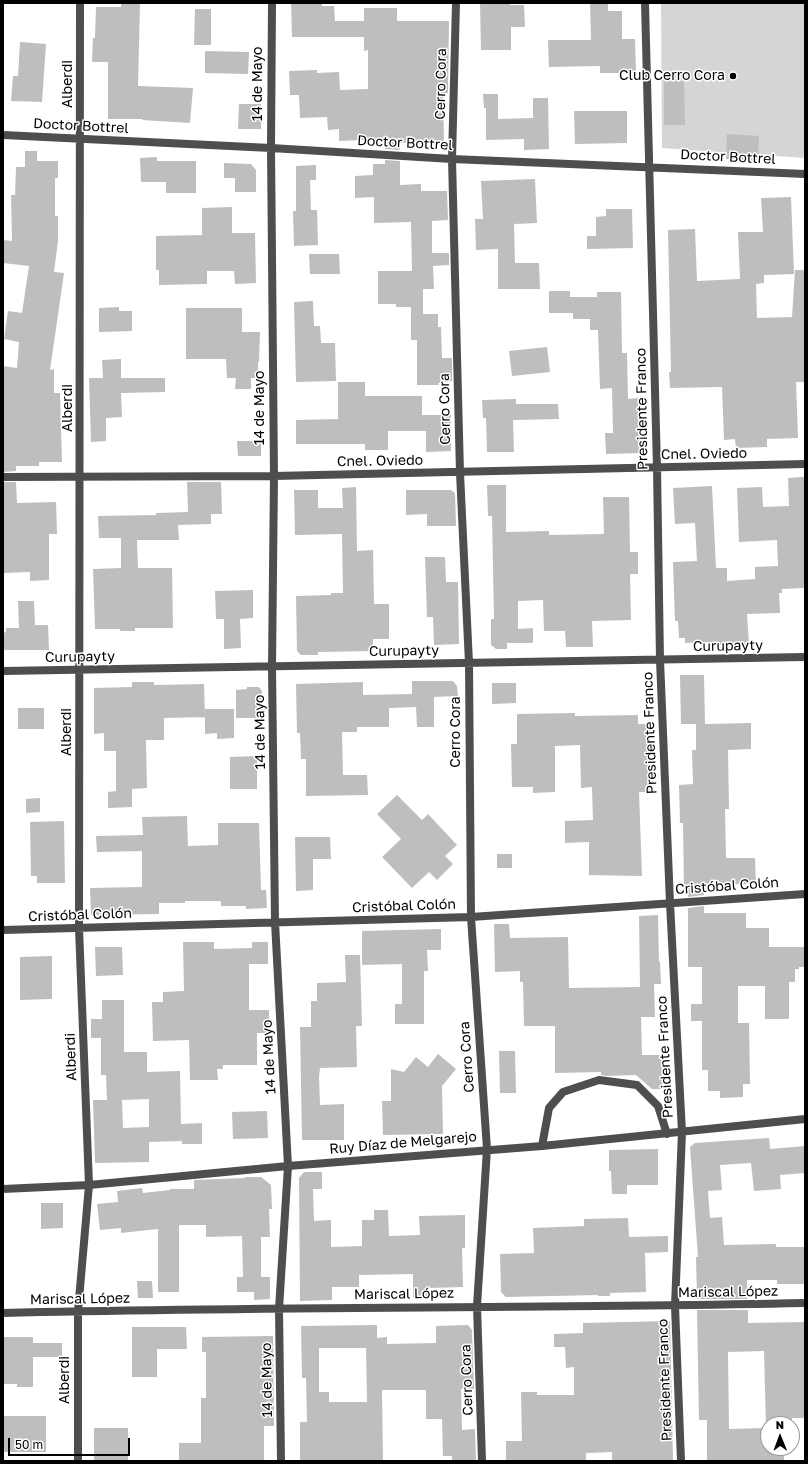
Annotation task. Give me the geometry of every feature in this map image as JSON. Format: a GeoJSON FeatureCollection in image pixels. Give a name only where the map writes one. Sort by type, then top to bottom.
{"type":"FeatureCollection","features":[{"type":"Feature","properties":{"kind":"street","name":"Alberdi"},"geometry":{"type":"LineString","coordinates":[[78,1461],[78,1311],[89,1184],[79,928],[80,3]]}},
{"type":"Feature","properties":{"kind":"street","name":"14 de Mayo"},"geometry":{"type":"LineString","coordinates":[[272,3],[271,148],[274,476],[272,667],[275,922],[288,1166],[279,1309],[281,1461]]}},
{"type":"Feature","properties":{"kind":"street","name":"Cerro Cora"},"geometry":{"type":"LineString","coordinates":[[456,3],[452,159],[460,473],[469,663],[470,916],[487,1150],[477,1306],[482,1461]]}},
{"type":"Feature","properties":{"kind":"street","name":"Presidente Franco"},"geometry":{"type":"LineString","coordinates":[[645,3],[657,468],[660,660],[670,903],[682,1132],[675,1306],[681,1461]]}},
{"type":"Feature","properties":{"kind":"street","name":"Doctor Bottrel"},"geometry":{"type":"LineString","coordinates":[[3,135],[271,148],[452,159],[649,166],[805,174]]}},
{"type":"Feature","properties":{"kind":"street","name":"Cnel. Oviedo"},"geometry":{"type":"LineString","coordinates":[[3,477],[274,476],[460,473],[805,464]]}},
{"type":"Feature","properties":{"kind":"street","name":"Curupayty"},"geometry":{"type":"LineString","coordinates":[[3,671],[805,658]]}},
{"type":"Feature","properties":{"kind":"street","name":"Cristóbal Colón"},"geometry":{"type":"LineString","coordinates":[[3,930],[470,916],[805,894]]}},
{"type":"Feature","properties":{"kind":"street"},"geometry":{"type":"LineString","coordinates":[[542,1146],[548,1108],[563,1092],[599,1080],[637,1085],[658,1106],[667,1134]]}},
{"type":"Feature","properties":{"kind":"street","name":"Ruy Díaz de Melgarejo"},"geometry":{"type":"LineString","coordinates":[[3,1189],[89,1184],[288,1166],[542,1146],[805,1119]]}},
{"type":"Feature","properties":{"kind":"street","name":"Mariscal López"},"geometry":{"type":"LineString","coordinates":[[3,1313],[477,1306],[675,1306],[805,1303]]}},
{"type":"Feature","properties":{"kind":"shaded area","name":"Club Cerro Cora"},"geometry":{"type":"Polygon","coordinates":[[[661,3],[805,3],[805,158],[662,148],[661,3]]]}},
{"type":"Feature","properties":{"kind":"building"},"geometry":{"type":"Polygon","coordinates":[[[291,3],[322,3],[322,6],[334,6],[335,21],[364,21],[364,8],[397,8],[397,21],[449,21],[448,93],[443,93],[444,141],[400,143],[400,150],[385,149],[384,139],[339,141],[339,129],[328,130],[327,117],[300,118],[299,95],[290,95],[289,71],[317,70],[317,73],[339,72],[340,90],[368,89],[368,50],[364,51],[364,37],[292,37],[291,3]]]}},
{"type":"Feature","properties":{"kind":"building"},"geometry":{"type":"Polygon","coordinates":[[[480,3],[510,3],[510,5],[524,5],[525,27],[511,27],[511,50],[481,50],[480,3]]]}},
{"type":"Feature","properties":{"kind":"building"},"geometry":{"type":"Polygon","coordinates":[[[590,3],[608,3],[608,11],[622,11],[622,39],[635,39],[636,73],[600,73],[600,66],[549,67],[548,40],[591,40],[590,3]]]}},
{"type":"Feature","properties":{"kind":"building"},"geometry":{"type":"Polygon","coordinates":[[[121,4],[140,4],[138,86],[193,88],[190,123],[142,120],[143,119],[108,119],[108,62],[92,62],[93,38],[95,38],[96,7],[121,7],[121,4]]]}},
{"type":"Feature","properties":{"kind":"building"},"geometry":{"type":"Polygon","coordinates":[[[195,9],[211,9],[211,45],[194,45],[195,9]]]}},
{"type":"Feature","properties":{"kind":"building"},"geometry":{"type":"Polygon","coordinates":[[[20,42],[46,44],[42,102],[11,101],[13,76],[18,76],[20,42]]]}},
{"type":"Feature","properties":{"kind":"building"},"geometry":{"type":"Polygon","coordinates":[[[205,51],[249,52],[248,74],[205,73],[205,51]]]}},
{"type":"Feature","properties":{"kind":"building"},"geometry":{"type":"Polygon","coordinates":[[[664,81],[684,81],[685,125],[664,125],[664,81]]]}},
{"type":"Feature","properties":{"kind":"building"},"geometry":{"type":"Polygon","coordinates":[[[483,94],[498,94],[498,119],[533,118],[533,98],[548,98],[549,149],[524,150],[524,139],[486,140],[486,108],[484,108],[483,94]]]}},
{"type":"Feature","properties":{"kind":"building"},"geometry":{"type":"Polygon","coordinates":[[[239,104],[261,104],[261,129],[238,129],[239,104]]]}},
{"type":"Feature","properties":{"kind":"building"},"geometry":{"type":"Polygon","coordinates":[[[574,111],[627,111],[627,143],[575,144],[574,111]]]}},
{"type":"Feature","properties":{"kind":"building"},"geometry":{"type":"Polygon","coordinates":[[[727,134],[759,136],[758,161],[726,159],[727,134]]]}},
{"type":"Feature","properties":{"kind":"building"},"geometry":{"type":"Polygon","coordinates":[[[25,151],[37,151],[37,161],[58,161],[58,178],[55,178],[55,216],[58,216],[58,241],[54,272],[64,273],[50,370],[54,369],[54,393],[60,393],[62,462],[39,462],[39,466],[16,466],[16,471],[3,472],[3,366],[17,368],[19,342],[4,339],[8,311],[22,313],[29,266],[3,263],[3,240],[12,241],[11,195],[15,195],[16,167],[25,167],[25,151]]]}},
{"type":"Feature","properties":{"kind":"building"},"geometry":{"type":"Polygon","coordinates":[[[157,157],[157,161],[196,161],[196,193],[166,193],[166,182],[141,182],[140,158],[157,157]]]}},
{"type":"Feature","properties":{"kind":"building"},"geometry":{"type":"Polygon","coordinates":[[[385,160],[400,161],[400,185],[421,184],[421,191],[447,191],[448,220],[432,221],[432,253],[449,253],[449,265],[433,266],[434,289],[423,289],[423,314],[438,314],[438,327],[441,327],[442,358],[452,358],[452,381],[438,383],[439,385],[417,385],[417,340],[411,340],[411,307],[396,307],[396,304],[378,304],[378,271],[412,271],[411,222],[374,223],[374,197],[355,198],[355,176],[373,175],[373,164],[385,164],[385,160]]]}},
{"type":"Feature","properties":{"kind":"building"},"geometry":{"type":"Polygon","coordinates":[[[224,163],[251,164],[256,170],[256,192],[235,192],[235,178],[224,178],[224,163]]]}},
{"type":"Feature","properties":{"kind":"building"},"geometry":{"type":"Polygon","coordinates":[[[316,165],[316,180],[310,180],[311,210],[317,210],[318,245],[294,246],[293,211],[296,211],[296,166],[316,165]]]}},
{"type":"Feature","properties":{"kind":"building"},"geometry":{"type":"Polygon","coordinates":[[[535,179],[537,223],[514,224],[515,263],[539,263],[540,289],[498,289],[498,249],[476,250],[475,219],[483,219],[481,181],[535,179]]]}},
{"type":"Feature","properties":{"kind":"building"},"geometry":{"type":"Polygon","coordinates":[[[791,197],[794,274],[764,275],[764,283],[756,284],[757,318],[792,317],[795,270],[805,270],[805,382],[796,382],[798,438],[767,439],[767,447],[736,448],[735,439],[724,440],[722,387],[670,388],[669,372],[671,372],[668,230],[695,229],[697,281],[740,279],[738,232],[763,232],[761,198],[791,197]]]}},
{"type":"Feature","properties":{"kind":"building"},"geometry":{"type":"Polygon","coordinates":[[[232,207],[232,233],[255,233],[256,283],[235,284],[234,271],[207,271],[207,284],[159,285],[159,270],[156,270],[156,236],[202,235],[202,208],[232,207]]]}},
{"type":"Feature","properties":{"kind":"building"},"geometry":{"type":"Polygon","coordinates":[[[606,209],[632,209],[633,248],[587,249],[587,236],[596,236],[596,217],[606,216],[606,209]]]}},
{"type":"Feature","properties":{"kind":"building"},"geometry":{"type":"Polygon","coordinates":[[[309,254],[339,254],[340,274],[310,274],[309,254]]]}},
{"type":"Feature","properties":{"kind":"building"},"geometry":{"type":"Polygon","coordinates":[[[549,291],[570,291],[570,297],[597,297],[597,292],[621,292],[622,353],[627,353],[628,399],[639,398],[641,453],[606,454],[605,433],[613,433],[612,388],[600,389],[598,330],[590,330],[590,319],[573,319],[573,313],[549,313],[549,291]]]}},
{"type":"Feature","properties":{"kind":"building"},"geometry":{"type":"Polygon","coordinates":[[[313,301],[314,326],[320,326],[321,343],[335,343],[336,381],[296,382],[294,302],[313,301]]]}},
{"type":"Feature","properties":{"kind":"building"},"geometry":{"type":"Polygon","coordinates":[[[119,307],[119,311],[132,311],[132,331],[99,332],[99,308],[119,307]]]}},
{"type":"Feature","properties":{"kind":"building"},"geometry":{"type":"Polygon","coordinates":[[[186,308],[242,308],[242,332],[260,332],[258,378],[251,378],[251,389],[235,389],[236,378],[227,378],[226,359],[186,359],[186,308]]]}},
{"type":"Feature","properties":{"kind":"building"},"geometry":{"type":"Polygon","coordinates":[[[547,347],[550,372],[512,376],[509,351],[547,347]]]}},
{"type":"Feature","properties":{"kind":"building"},"geometry":{"type":"Polygon","coordinates":[[[121,359],[121,378],[165,378],[165,392],[121,393],[122,417],[106,418],[106,441],[91,442],[89,378],[103,378],[102,360],[121,359]]]}},
{"type":"Feature","properties":{"kind":"building"},"geometry":{"type":"Polygon","coordinates":[[[338,382],[365,382],[365,396],[422,396],[422,415],[451,415],[451,451],[426,452],[426,431],[388,431],[388,450],[365,450],[365,444],[296,444],[296,420],[338,419],[338,382]]]}},
{"type":"Feature","properties":{"kind":"building"},"geometry":{"type":"Polygon","coordinates":[[[516,399],[516,404],[558,404],[559,419],[513,420],[514,452],[487,452],[486,418],[483,418],[482,400],[516,399]]]}},
{"type":"Feature","properties":{"kind":"building"},"geometry":{"type":"Polygon","coordinates":[[[237,441],[261,441],[261,456],[238,456],[237,441]]]}},
{"type":"Feature","properties":{"kind":"building"},"geometry":{"type":"Polygon","coordinates":[[[805,477],[805,588],[782,589],[782,593],[779,593],[780,613],[747,614],[749,644],[710,645],[710,642],[685,643],[685,638],[679,638],[678,621],[675,621],[673,562],[697,561],[695,523],[675,524],[673,488],[712,486],[716,568],[727,568],[727,581],[755,579],[755,567],[778,566],[777,540],[739,542],[737,488],[762,487],[763,507],[789,506],[788,478],[805,477]]]}},
{"type":"Feature","properties":{"kind":"building"},"geometry":{"type":"Polygon","coordinates":[[[3,482],[16,482],[17,503],[56,502],[57,534],[49,534],[49,580],[30,581],[30,572],[3,573],[3,482]]]}},
{"type":"Feature","properties":{"kind":"building"},"geometry":{"type":"Polygon","coordinates":[[[187,482],[221,482],[222,514],[211,514],[211,524],[178,525],[179,540],[137,540],[138,568],[172,568],[173,628],[135,628],[135,631],[120,631],[120,629],[95,629],[93,569],[121,568],[121,538],[99,538],[98,516],[156,515],[156,513],[188,512],[187,482]]]}},
{"type":"Feature","properties":{"kind":"building"},"geometry":{"type":"Polygon","coordinates":[[[487,485],[506,485],[506,532],[549,531],[549,535],[604,534],[603,497],[629,497],[630,552],[638,552],[638,574],[630,574],[631,620],[592,621],[593,647],[566,647],[565,631],[544,631],[543,600],[518,601],[518,629],[533,628],[533,643],[507,643],[507,649],[496,649],[491,645],[491,619],[494,619],[492,516],[488,516],[487,485]]]}},
{"type":"Feature","properties":{"kind":"building"},"geometry":{"type":"Polygon","coordinates":[[[356,487],[357,551],[373,550],[374,604],[389,604],[389,639],[373,639],[373,651],[318,652],[318,655],[301,655],[297,651],[296,596],[331,595],[331,593],[343,593],[342,534],[295,535],[294,490],[318,490],[318,508],[343,508],[342,488],[356,487]]]}},
{"type":"Feature","properties":{"kind":"building"},"geometry":{"type":"Polygon","coordinates":[[[406,490],[451,490],[455,493],[456,526],[427,526],[427,514],[406,515],[406,490]]]}},
{"type":"Feature","properties":{"kind":"building"},"geometry":{"type":"Polygon","coordinates":[[[425,557],[445,557],[446,582],[458,582],[459,644],[434,645],[433,617],[427,617],[425,557]]]}},
{"type":"Feature","properties":{"kind":"building"},"geometry":{"type":"Polygon","coordinates":[[[253,590],[253,618],[240,619],[241,648],[224,649],[224,619],[216,619],[215,591],[253,590]]]}},
{"type":"Feature","properties":{"kind":"building"},"geometry":{"type":"Polygon","coordinates":[[[18,601],[34,601],[35,625],[48,625],[49,650],[3,650],[3,633],[6,632],[6,628],[19,628],[18,601]]]}},
{"type":"Feature","properties":{"kind":"building"},"geometry":{"type":"Polygon","coordinates":[[[680,675],[704,675],[705,724],[751,723],[751,749],[728,750],[729,809],[725,809],[726,858],[755,858],[756,884],[703,885],[704,895],[688,897],[688,889],[684,889],[683,823],[680,823],[679,785],[693,784],[692,750],[696,750],[696,724],[681,724],[680,675]]]}},
{"type":"Feature","properties":{"kind":"building"},"geometry":{"type":"Polygon","coordinates":[[[412,681],[453,681],[457,686],[458,696],[434,697],[434,727],[417,727],[416,707],[389,708],[389,727],[357,727],[357,732],[342,732],[343,775],[367,775],[368,795],[306,796],[306,759],[301,759],[300,733],[297,733],[296,684],[363,682],[363,695],[412,694],[412,681]]]}},
{"type":"Feature","properties":{"kind":"building"},"geometry":{"type":"Polygon","coordinates":[[[132,682],[154,682],[154,685],[204,684],[205,717],[164,718],[164,740],[146,740],[147,788],[132,789],[132,807],[108,808],[108,792],[116,791],[116,751],[104,751],[104,733],[94,734],[94,688],[132,687],[132,682]]]}},
{"type":"Feature","properties":{"kind":"building"},"geometry":{"type":"Polygon","coordinates":[[[492,683],[516,683],[516,703],[492,704],[492,683]]]}},
{"type":"Feature","properties":{"kind":"building"},"geometry":{"type":"Polygon","coordinates":[[[247,687],[259,687],[262,691],[262,718],[236,718],[236,690],[247,689],[247,687]]]}},
{"type":"Feature","properties":{"kind":"building"},"geometry":{"type":"Polygon","coordinates":[[[18,708],[44,708],[44,729],[18,729],[18,708]]]}},
{"type":"Feature","properties":{"kind":"building"},"geometry":{"type":"Polygon","coordinates":[[[205,709],[234,709],[234,738],[217,739],[217,733],[205,734],[205,709]]]}},
{"type":"Feature","properties":{"kind":"building"},"geometry":{"type":"Polygon","coordinates":[[[575,713],[575,716],[638,715],[638,724],[650,724],[652,792],[639,792],[642,876],[589,875],[589,842],[565,843],[565,821],[593,820],[592,787],[581,788],[580,745],[555,746],[555,792],[533,793],[533,787],[512,787],[511,744],[517,744],[517,714],[575,713]]]}},
{"type":"Feature","properties":{"kind":"building"},"geometry":{"type":"Polygon","coordinates":[[[257,756],[257,789],[230,789],[230,757],[257,756]]]}},
{"type":"Feature","properties":{"kind":"building"},"geometry":{"type":"Polygon","coordinates":[[[397,795],[422,820],[428,814],[457,845],[445,856],[453,864],[437,880],[429,872],[412,888],[382,857],[401,839],[377,814],[397,795]]]}},
{"type":"Feature","properties":{"kind":"building"},"geometry":{"type":"Polygon","coordinates":[[[40,798],[40,812],[26,813],[26,799],[40,798]]]}},
{"type":"Feature","properties":{"kind":"building"},"geometry":{"type":"Polygon","coordinates":[[[187,816],[188,846],[218,845],[218,823],[259,823],[261,890],[266,890],[267,908],[246,909],[246,906],[221,906],[221,901],[185,901],[185,903],[159,903],[159,914],[91,915],[90,888],[142,887],[142,851],[97,852],[96,836],[143,835],[142,817],[187,816]]]}},
{"type":"Feature","properties":{"kind":"building"},"geometry":{"type":"Polygon","coordinates":[[[64,821],[65,883],[37,883],[37,876],[31,876],[30,822],[64,821]]]}},
{"type":"Feature","properties":{"kind":"building"},"geometry":{"type":"Polygon","coordinates":[[[295,837],[330,837],[331,859],[313,859],[313,890],[296,891],[295,837]]]}},
{"type":"Feature","properties":{"kind":"building"},"geometry":{"type":"Polygon","coordinates":[[[497,854],[512,854],[512,868],[497,868],[497,854]]]}},
{"type":"Feature","properties":{"kind":"building"},"geometry":{"type":"Polygon","coordinates":[[[704,906],[704,913],[746,913],[746,928],[769,928],[769,947],[805,947],[805,967],[795,969],[795,982],[789,982],[789,1019],[765,1019],[765,986],[738,986],[738,1023],[749,1023],[750,1084],[743,1084],[743,1097],[720,1098],[720,1091],[708,1091],[708,1070],[702,1070],[702,1021],[691,1021],[691,1004],[702,1004],[702,967],[688,967],[688,908],[704,906]]]}},
{"type":"Feature","properties":{"kind":"building"},"geometry":{"type":"Polygon","coordinates":[[[658,915],[661,984],[654,984],[655,1017],[641,1017],[642,1055],[663,1055],[663,1089],[652,1089],[636,1075],[607,1076],[601,1075],[601,1072],[555,1073],[555,1026],[524,1026],[523,982],[520,982],[520,971],[495,972],[494,924],[509,924],[510,938],[568,937],[569,988],[640,987],[639,916],[658,915]]]}},
{"type":"Feature","properties":{"kind":"building"},"geometry":{"type":"Polygon","coordinates":[[[441,929],[441,950],[427,950],[428,971],[424,971],[424,1024],[395,1024],[395,1004],[402,1004],[402,964],[362,965],[362,931],[441,929]]]}},
{"type":"Feature","properties":{"kind":"building"},"geometry":{"type":"Polygon","coordinates":[[[183,942],[214,942],[214,949],[252,948],[252,942],[268,942],[268,964],[249,964],[249,1010],[269,1010],[269,1033],[257,1033],[257,1065],[223,1065],[223,1069],[217,1069],[218,1080],[190,1080],[189,1040],[153,1041],[152,1002],[163,1002],[163,992],[184,991],[183,942]]]}},
{"type":"Feature","properties":{"kind":"building"},"geometry":{"type":"Polygon","coordinates":[[[95,947],[122,947],[123,975],[96,976],[95,947]]]}},
{"type":"Feature","properties":{"kind":"building"},"geometry":{"type":"Polygon","coordinates":[[[345,955],[360,955],[362,1026],[356,1026],[357,1067],[320,1068],[319,1077],[320,1105],[344,1104],[344,1140],[302,1140],[300,1027],[311,1027],[311,1001],[317,1001],[317,983],[346,982],[345,955]]]}},
{"type":"Feature","properties":{"kind":"building"},"geometry":{"type":"Polygon","coordinates":[[[52,956],[52,999],[20,1000],[20,957],[52,956]]]}},
{"type":"Feature","properties":{"kind":"building"},"geometry":{"type":"Polygon","coordinates":[[[102,1000],[124,1000],[124,1052],[147,1052],[147,1072],[180,1071],[181,1124],[202,1123],[202,1144],[182,1144],[182,1141],[149,1142],[149,1162],[95,1163],[93,1100],[107,1100],[106,1075],[101,1075],[101,1038],[91,1038],[91,1019],[102,1019],[102,1000]],[[149,1099],[122,1100],[123,1128],[149,1127],[149,1099]]]}},
{"type":"Feature","properties":{"kind":"building"},"geometry":{"type":"Polygon","coordinates":[[[499,1051],[515,1051],[516,1093],[500,1093],[499,1051]]]}},
{"type":"Feature","properties":{"kind":"building"},"geometry":{"type":"Polygon","coordinates":[[[438,1054],[456,1069],[442,1086],[443,1134],[383,1135],[382,1101],[391,1101],[391,1069],[404,1072],[416,1057],[428,1067],[438,1054]]]}},
{"type":"Feature","properties":{"kind":"building"},"geometry":{"type":"Polygon","coordinates":[[[267,1111],[268,1138],[233,1139],[232,1112],[267,1111]]]}},
{"type":"Feature","properties":{"kind":"building"},"geometry":{"type":"Polygon","coordinates":[[[769,1138],[770,1149],[805,1146],[805,1173],[780,1175],[781,1189],[754,1191],[751,1163],[720,1165],[722,1190],[708,1191],[710,1218],[722,1217],[724,1245],[776,1244],[776,1247],[805,1247],[805,1284],[777,1284],[777,1280],[747,1280],[747,1299],[697,1299],[696,1257],[698,1257],[690,1147],[695,1143],[769,1138]]]}},
{"type":"Feature","properties":{"kind":"building"},"geometry":{"type":"Polygon","coordinates":[[[658,1149],[658,1185],[627,1185],[627,1194],[612,1194],[611,1171],[609,1171],[609,1150],[658,1149]]]}},
{"type":"Feature","properties":{"kind":"building"},"geometry":{"type":"Polygon","coordinates":[[[304,1172],[322,1172],[322,1189],[313,1189],[314,1221],[331,1220],[331,1247],[362,1246],[362,1220],[374,1220],[374,1210],[388,1210],[389,1236],[420,1235],[419,1216],[465,1215],[465,1248],[462,1248],[463,1287],[429,1288],[429,1297],[413,1297],[413,1274],[359,1275],[359,1287],[332,1287],[332,1300],[300,1301],[299,1178],[304,1172]]]}},
{"type":"Feature","properties":{"kind":"building"},"geometry":{"type":"Polygon","coordinates":[[[261,1177],[271,1185],[272,1209],[269,1209],[270,1237],[261,1237],[261,1277],[270,1277],[270,1299],[254,1300],[254,1292],[237,1292],[237,1277],[243,1277],[242,1236],[206,1237],[206,1225],[179,1225],[179,1292],[158,1292],[158,1229],[121,1233],[121,1228],[100,1230],[97,1204],[118,1202],[117,1191],[142,1188],[143,1193],[170,1189],[194,1189],[194,1180],[261,1177]]]}},
{"type":"Feature","properties":{"kind":"building"},"geometry":{"type":"Polygon","coordinates":[[[41,1203],[63,1203],[63,1228],[41,1229],[41,1203]]]}},
{"type":"Feature","properties":{"kind":"building"},"geometry":{"type":"Polygon","coordinates":[[[628,1218],[629,1237],[668,1236],[668,1252],[645,1253],[646,1292],[610,1293],[610,1296],[506,1297],[501,1292],[500,1254],[534,1253],[533,1228],[584,1226],[584,1219],[628,1218]]]}},
{"type":"Feature","properties":{"kind":"building"},"geometry":{"type":"Polygon","coordinates":[[[137,1281],[152,1281],[153,1298],[138,1298],[137,1281]]]}},
{"type":"Feature","properties":{"kind":"building"},"geometry":{"type":"Polygon","coordinates":[[[697,1310],[748,1310],[748,1323],[805,1322],[805,1418],[800,1418],[800,1416],[766,1416],[764,1351],[728,1352],[729,1429],[760,1428],[760,1456],[784,1456],[784,1461],[707,1461],[707,1420],[699,1420],[697,1310]]]}},
{"type":"Feature","properties":{"kind":"building"},"geometry":{"type":"Polygon","coordinates":[[[670,1321],[673,1461],[612,1461],[612,1452],[586,1453],[586,1461],[506,1461],[506,1441],[522,1441],[521,1392],[537,1392],[537,1395],[574,1395],[574,1367],[566,1368],[565,1347],[554,1347],[554,1334],[583,1333],[583,1323],[670,1321]]]}},
{"type":"Feature","properties":{"kind":"building"},"geometry":{"type":"Polygon","coordinates":[[[377,1325],[377,1338],[387,1337],[387,1344],[436,1343],[436,1326],[468,1325],[472,1330],[474,1389],[461,1389],[462,1430],[475,1429],[476,1461],[452,1461],[452,1456],[443,1456],[442,1419],[426,1419],[426,1390],[382,1390],[383,1461],[300,1461],[300,1422],[307,1422],[306,1378],[302,1378],[301,1326],[377,1325]],[[319,1348],[319,1392],[329,1392],[329,1402],[367,1402],[366,1348],[319,1348]]]}},
{"type":"Feature","properties":{"kind":"building"},"geometry":{"type":"Polygon","coordinates":[[[132,1327],[186,1327],[187,1349],[157,1349],[157,1377],[132,1377],[132,1327]]]}},
{"type":"Feature","properties":{"kind":"building"},"geometry":{"type":"Polygon","coordinates":[[[273,1336],[274,1426],[264,1426],[264,1461],[179,1461],[179,1443],[201,1443],[201,1398],[206,1398],[206,1352],[202,1352],[202,1337],[273,1336]]]}},
{"type":"Feature","properties":{"kind":"building"},"geometry":{"type":"Polygon","coordinates":[[[3,1337],[33,1337],[33,1343],[62,1343],[62,1357],[33,1357],[33,1387],[17,1387],[17,1384],[3,1384],[3,1337]]]}},
{"type":"Feature","properties":{"kind":"building"},"geometry":{"type":"Polygon","coordinates":[[[3,1416],[46,1416],[46,1452],[3,1452],[3,1416]]]}},
{"type":"Feature","properties":{"kind":"building"},"geometry":{"type":"Polygon","coordinates":[[[94,1428],[128,1428],[128,1461],[94,1461],[94,1428]]]}},
{"type":"Feature","properties":{"kind":"place","name":"Club Cerro Cora"},"geometry":{"type":"Point","coordinates":[733,76]}}]}
